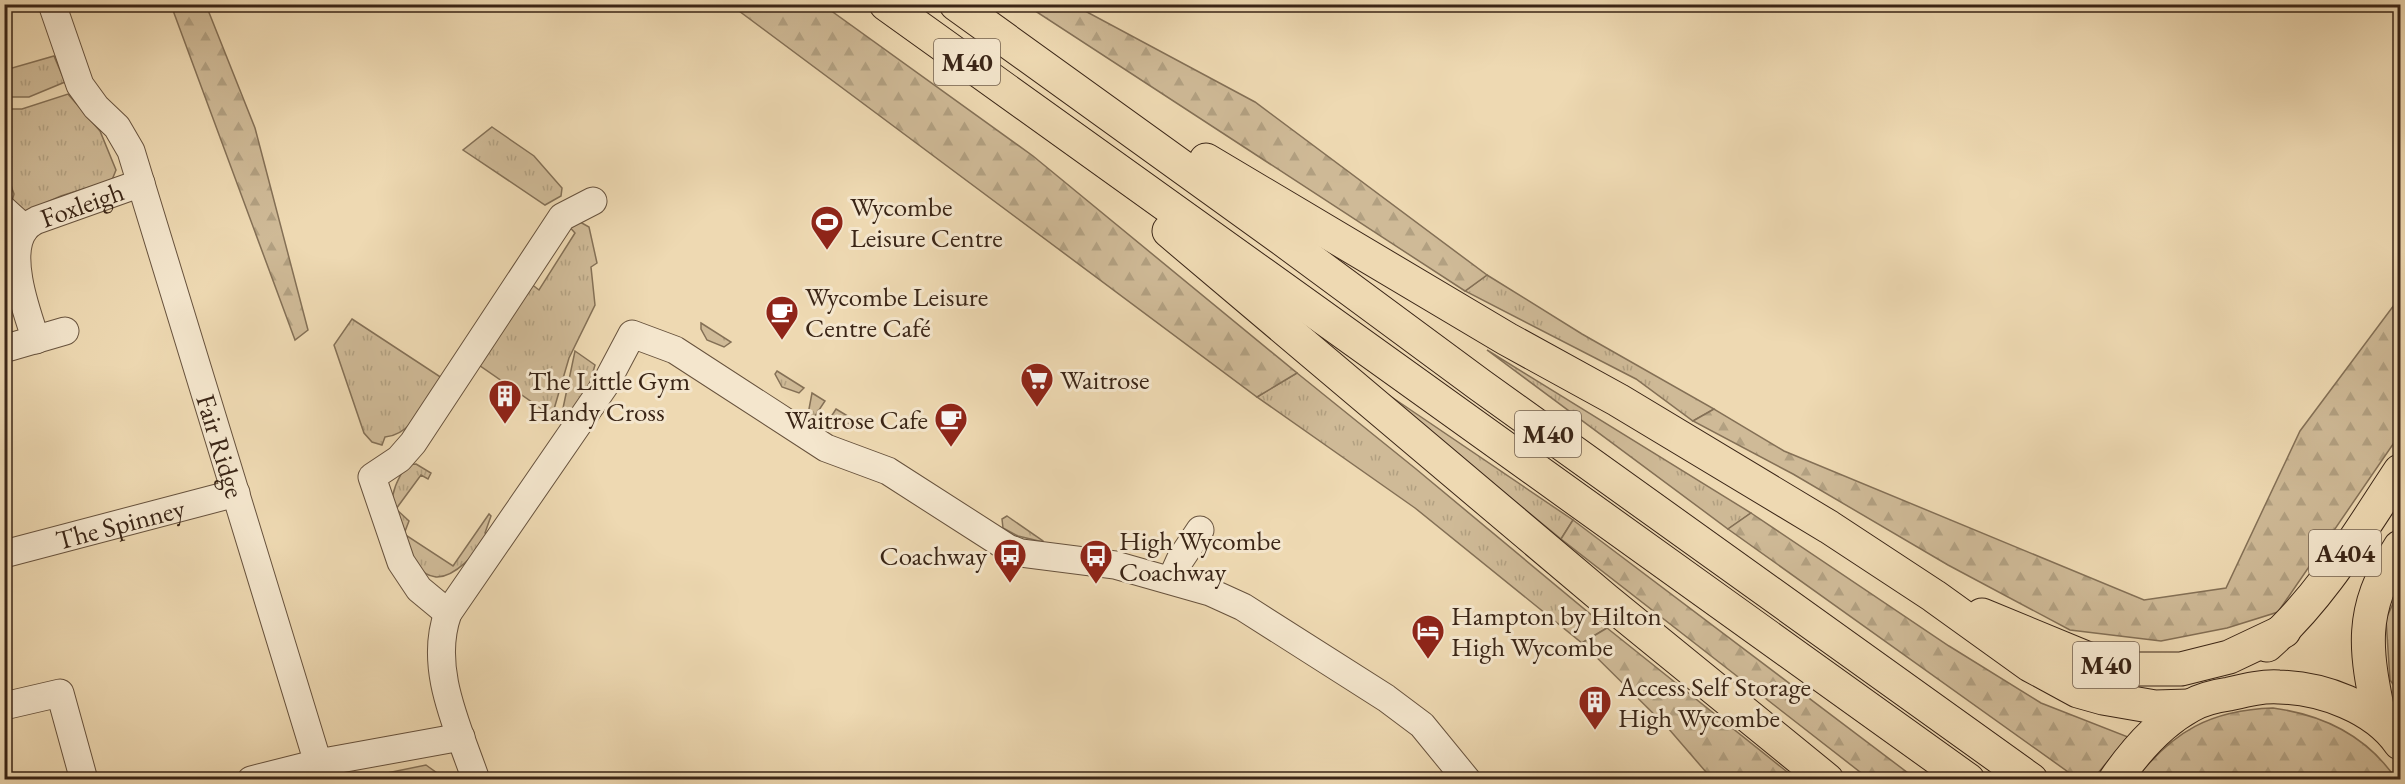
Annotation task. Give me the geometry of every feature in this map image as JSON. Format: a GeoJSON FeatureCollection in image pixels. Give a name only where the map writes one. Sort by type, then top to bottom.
{"type":"FeatureCollection","features":[{"type":"Feature","properties":{"kind":"highway","name":"M40"},"geometry":{"type":"LineString","coordinates":[[886,4],[1968,780]]}},
{"type":"Feature","properties":{"kind":"highway","name":"M40"},"geometry":{"type":"LineString","coordinates":[[956,4],[1285,241],[1480,386],[2031,780]]}},
{"type":"Feature","properties":{"kind":"highway","name":"M40"},"geometry":{"type":"LineString","coordinates":[[1068,86],[1194,153],[1507,339],[1618,400],[1829,527],[1934,596],[2030,665],[2078,692],[2155,707],[2199,702]]}},
{"type":"Feature","properties":{"kind":"highway","name":"M40"},"geometry":{"type":"LineString","coordinates":[[1048,120],[1129,197],[1262,311],[1606,600],[1827,780]]}},
{"type":"Feature","properties":{"kind":"highway","name":"A404"},"geometry":{"type":"LineString","coordinates":[[2199,702],[2284,631],[2330,576],[2400,471]]}},
{"type":"Feature","properties":{"kind":"highway","name":"A404"},"geometry":{"type":"LineString","coordinates":[[2393,731],[2368,662],[2367,628],[2374,594],[2400,547]]}},
{"type":"Feature","properties":{"kind":"highway","name":"M40"},"geometry":{"type":"LineString","coordinates":[[1934,596],[2115,668],[2181,669],[2229,657],[2284,631]]}},
{"type":"Feature","properties":{"kind":"highway"},"geometry":{"type":"LineString","coordinates":[[2119,775],[2162,726],[2199,702],[2258,688],[2280,687],[2325,695],[2393,731]]}},
{"type":"Feature","properties":{"kind":"street","name":"Fair Ridge"},"geometry":{"type":"LineString","coordinates":[[52,4],[81,85],[96,106],[117,127],[131,151],[318,763]]}},
{"type":"Feature","properties":{"kind":"street","name":"Foxleigh"},"geometry":{"type":"LineString","coordinates":[[36,340],[16,272],[18,251],[25,229],[37,220],[141,183]]}},
{"type":"Feature","properties":{"kind":"street"},"geometry":{"type":"LineString","coordinates":[[448,613],[419,589],[401,562],[372,477],[399,459],[413,443],[562,217],[593,201]]}},
{"type":"Feature","properties":{"kind":"street","name":"Foxleigh"},"geometry":{"type":"LineString","coordinates":[[4,210],[25,229]]}},
{"type":"Feature","properties":{"kind":"street"},"geometry":{"type":"LineString","coordinates":[[10,347],[65,331]]}},
{"type":"Feature","properties":{"kind":"street"},"geometry":{"type":"LineString","coordinates":[[476,780],[443,675],[441,632],[448,613],[605,385],[632,334],[675,350],[826,448],[888,471],[1008,548],[1021,553],[1115,565],[1172,579],[1210,592],[1243,607],[1386,698],[1422,725],[1467,780]]}},
{"type":"Feature","properties":{"kind":"street","name":"The Spinney"},"geometry":{"type":"LineString","coordinates":[[4,554],[236,493]]}},
{"type":"Feature","properties":{"kind":"street"},"geometry":{"type":"LineString","coordinates":[[1172,579],[1180,560],[1200,530]]}},
{"type":"Feature","properties":{"kind":"street"},"geometry":{"type":"LineString","coordinates":[[4,706],[60,693],[84,780]]}},
{"type":"Feature","properties":{"kind":"street"},"geometry":{"type":"LineString","coordinates":[[251,780],[318,763],[461,737]]}},
{"type":"Feature","properties":{"kind":"green space"},"geometry":{"type":"Polygon","coordinates":[[[171,5],[206,5],[255,128],[308,330],[295,340],[171,5]]]}},
{"type":"Feature","properties":{"kind":"green space"},"geometry":{"type":"Polygon","coordinates":[[[731,5],[823,5],[1033,156],[1297,373],[1257,397],[731,5]]]}},
{"type":"Feature","properties":{"kind":"green space"},"geometry":{"type":"Polygon","coordinates":[[[1026,5],[1074,5],[1255,102],[1487,275],[1465,291],[1026,5]]]}},
{"type":"Feature","properties":{"kind":"green space"},"geometry":{"type":"Polygon","coordinates":[[[54,56],[65,82],[29,97],[5,97],[5,70],[54,56]]]}},
{"type":"Feature","properties":{"kind":"green space"},"geometry":{"type":"Polygon","coordinates":[[[68,94],[100,131],[116,170],[112,180],[61,196],[25,212],[12,201],[14,194],[5,169],[5,109],[22,109],[68,94]]]}},
{"type":"Feature","properties":{"kind":"green space"},"geometry":{"type":"Polygon","coordinates":[[[492,127],[534,156],[562,188],[561,196],[545,205],[463,150],[492,127]]]}},
{"type":"Feature","properties":{"kind":"green space"},"geometry":{"type":"Polygon","coordinates":[[[573,218],[589,227],[597,263],[591,267],[595,305],[569,358],[552,416],[476,363],[530,283],[539,290],[575,233],[566,223],[573,218]]]}},
{"type":"Feature","properties":{"kind":"green space"},"geometry":{"type":"Polygon","coordinates":[[[1487,275],[1582,334],[1714,409],[1693,421],[1636,379],[1465,291],[1487,275]]]}},
{"type":"Feature","properties":{"kind":"green space"},"geometry":{"type":"Polygon","coordinates":[[[2400,297],[2400,434],[2278,612],[2227,628],[2161,641],[2070,630],[1948,565],[1793,474],[1693,421],[1714,409],[1784,451],[2144,600],[2226,588],[2300,431],[2400,297]]]}},
{"type":"Feature","properties":{"kind":"green space"},"geometry":{"type":"Polygon","coordinates":[[[352,319],[442,378],[411,423],[395,435],[385,437],[382,445],[372,442],[364,433],[334,345],[352,319]]]}},
{"type":"Feature","properties":{"kind":"green space"},"geometry":{"type":"Polygon","coordinates":[[[701,323],[731,342],[724,347],[707,340],[701,329],[701,323]]]}},
{"type":"Feature","properties":{"kind":"green space"},"geometry":{"type":"Polygon","coordinates":[[[1487,350],[1751,513],[1728,529],[1487,350]]]}},
{"type":"Feature","properties":{"kind":"green space"},"geometry":{"type":"Polygon","coordinates":[[[575,351],[595,365],[588,389],[567,417],[562,413],[575,351]]]}},
{"type":"Feature","properties":{"kind":"green space"},"geometry":{"type":"Polygon","coordinates":[[[777,371],[804,388],[799,393],[782,387],[775,374],[777,371]]]}},
{"type":"Feature","properties":{"kind":"green space"},"geometry":{"type":"Polygon","coordinates":[[[1297,373],[1607,628],[1582,643],[1415,508],[1257,397],[1297,373]]]}},
{"type":"Feature","properties":{"kind":"green space"},"geometry":{"type":"Polygon","coordinates":[[[1365,379],[1573,520],[1561,539],[1365,379]]]}},
{"type":"Feature","properties":{"kind":"green space"},"geometry":{"type":"Polygon","coordinates":[[[812,393],[825,401],[813,419],[809,409],[812,393]]]}},
{"type":"Feature","properties":{"kind":"green space"},"geometry":{"type":"Polygon","coordinates":[[[836,409],[856,421],[841,426],[827,423],[836,409]]]}},
{"type":"Feature","properties":{"kind":"green space"},"geometry":{"type":"Polygon","coordinates":[[[416,464],[431,473],[428,479],[421,475],[396,509],[409,521],[404,534],[453,566],[489,514],[491,516],[485,533],[489,536],[466,562],[444,576],[430,576],[414,561],[393,509],[393,493],[401,474],[406,465],[416,464]]]}},
{"type":"Feature","properties":{"kind":"green space"},"geometry":{"type":"Polygon","coordinates":[[[1751,513],[1949,646],[2041,703],[2128,737],[2093,779],[2078,779],[1728,529],[1751,513]]]}},
{"type":"Feature","properties":{"kind":"green space"},"geometry":{"type":"Polygon","coordinates":[[[1007,516],[1043,542],[1018,536],[1003,528],[1002,519],[1007,516]]]}},
{"type":"Feature","properties":{"kind":"green space"},"geometry":{"type":"Polygon","coordinates":[[[1573,520],[1916,779],[1869,779],[1561,539],[1573,520]]]}},
{"type":"Feature","properties":{"kind":"green space"},"geometry":{"type":"Polygon","coordinates":[[[2400,588],[2400,694],[2390,680],[2386,619],[2400,588]]]}},
{"type":"Feature","properties":{"kind":"green space"},"geometry":{"type":"Polygon","coordinates":[[[1607,628],[1796,779],[1712,779],[1668,728],[1582,643],[1607,628]]]}},
{"type":"Feature","properties":{"kind":"green space"},"geometry":{"type":"Polygon","coordinates":[[[2273,708],[2310,716],[2343,730],[2372,751],[2396,779],[2135,780],[2164,748],[2195,726],[2231,713],[2273,708]]]}},
{"type":"Feature","properties":{"kind":"green space"},"geometry":{"type":"Polygon","coordinates":[[[426,765],[437,773],[439,779],[367,779],[367,773],[387,773],[426,765]]]}},
{"type":"Feature","properties":{"kind":"place","name":"Wycombe Leisure Centre"},"geometry":{"type":"Point","coordinates":[827,251]}},
{"type":"Feature","properties":{"kind":"place","name":"Wycombe Leisure Centre Café"},"geometry":{"type":"Point","coordinates":[782,341]}},
{"type":"Feature","properties":{"kind":"place","name":"Waitrose"},"geometry":{"type":"Point","coordinates":[1037,408]}},
{"type":"Feature","properties":{"kind":"place","name":"The Little Gym Handy Cross"},"geometry":{"type":"Point","coordinates":[505,425]}},
{"type":"Feature","properties":{"kind":"place","name":"Waitrose Cafe"},"geometry":{"type":"Point","coordinates":[951,448]}},
{"type":"Feature","properties":{"kind":"place","name":"Coachway"},"geometry":{"type":"Point","coordinates":[1010,584]}},
{"type":"Feature","properties":{"kind":"place","name":"High Wycombe Coachway"},"geometry":{"type":"Point","coordinates":[1096,585]}},
{"type":"Feature","properties":{"kind":"place","name":"Hampton by Hilton High Wycombe"},"geometry":{"type":"Point","coordinates":[1428,660]}},
{"type":"Feature","properties":{"kind":"place","name":"Access Self Storage High Wycombe"},"geometry":{"type":"Point","coordinates":[1595,731]}}]}
